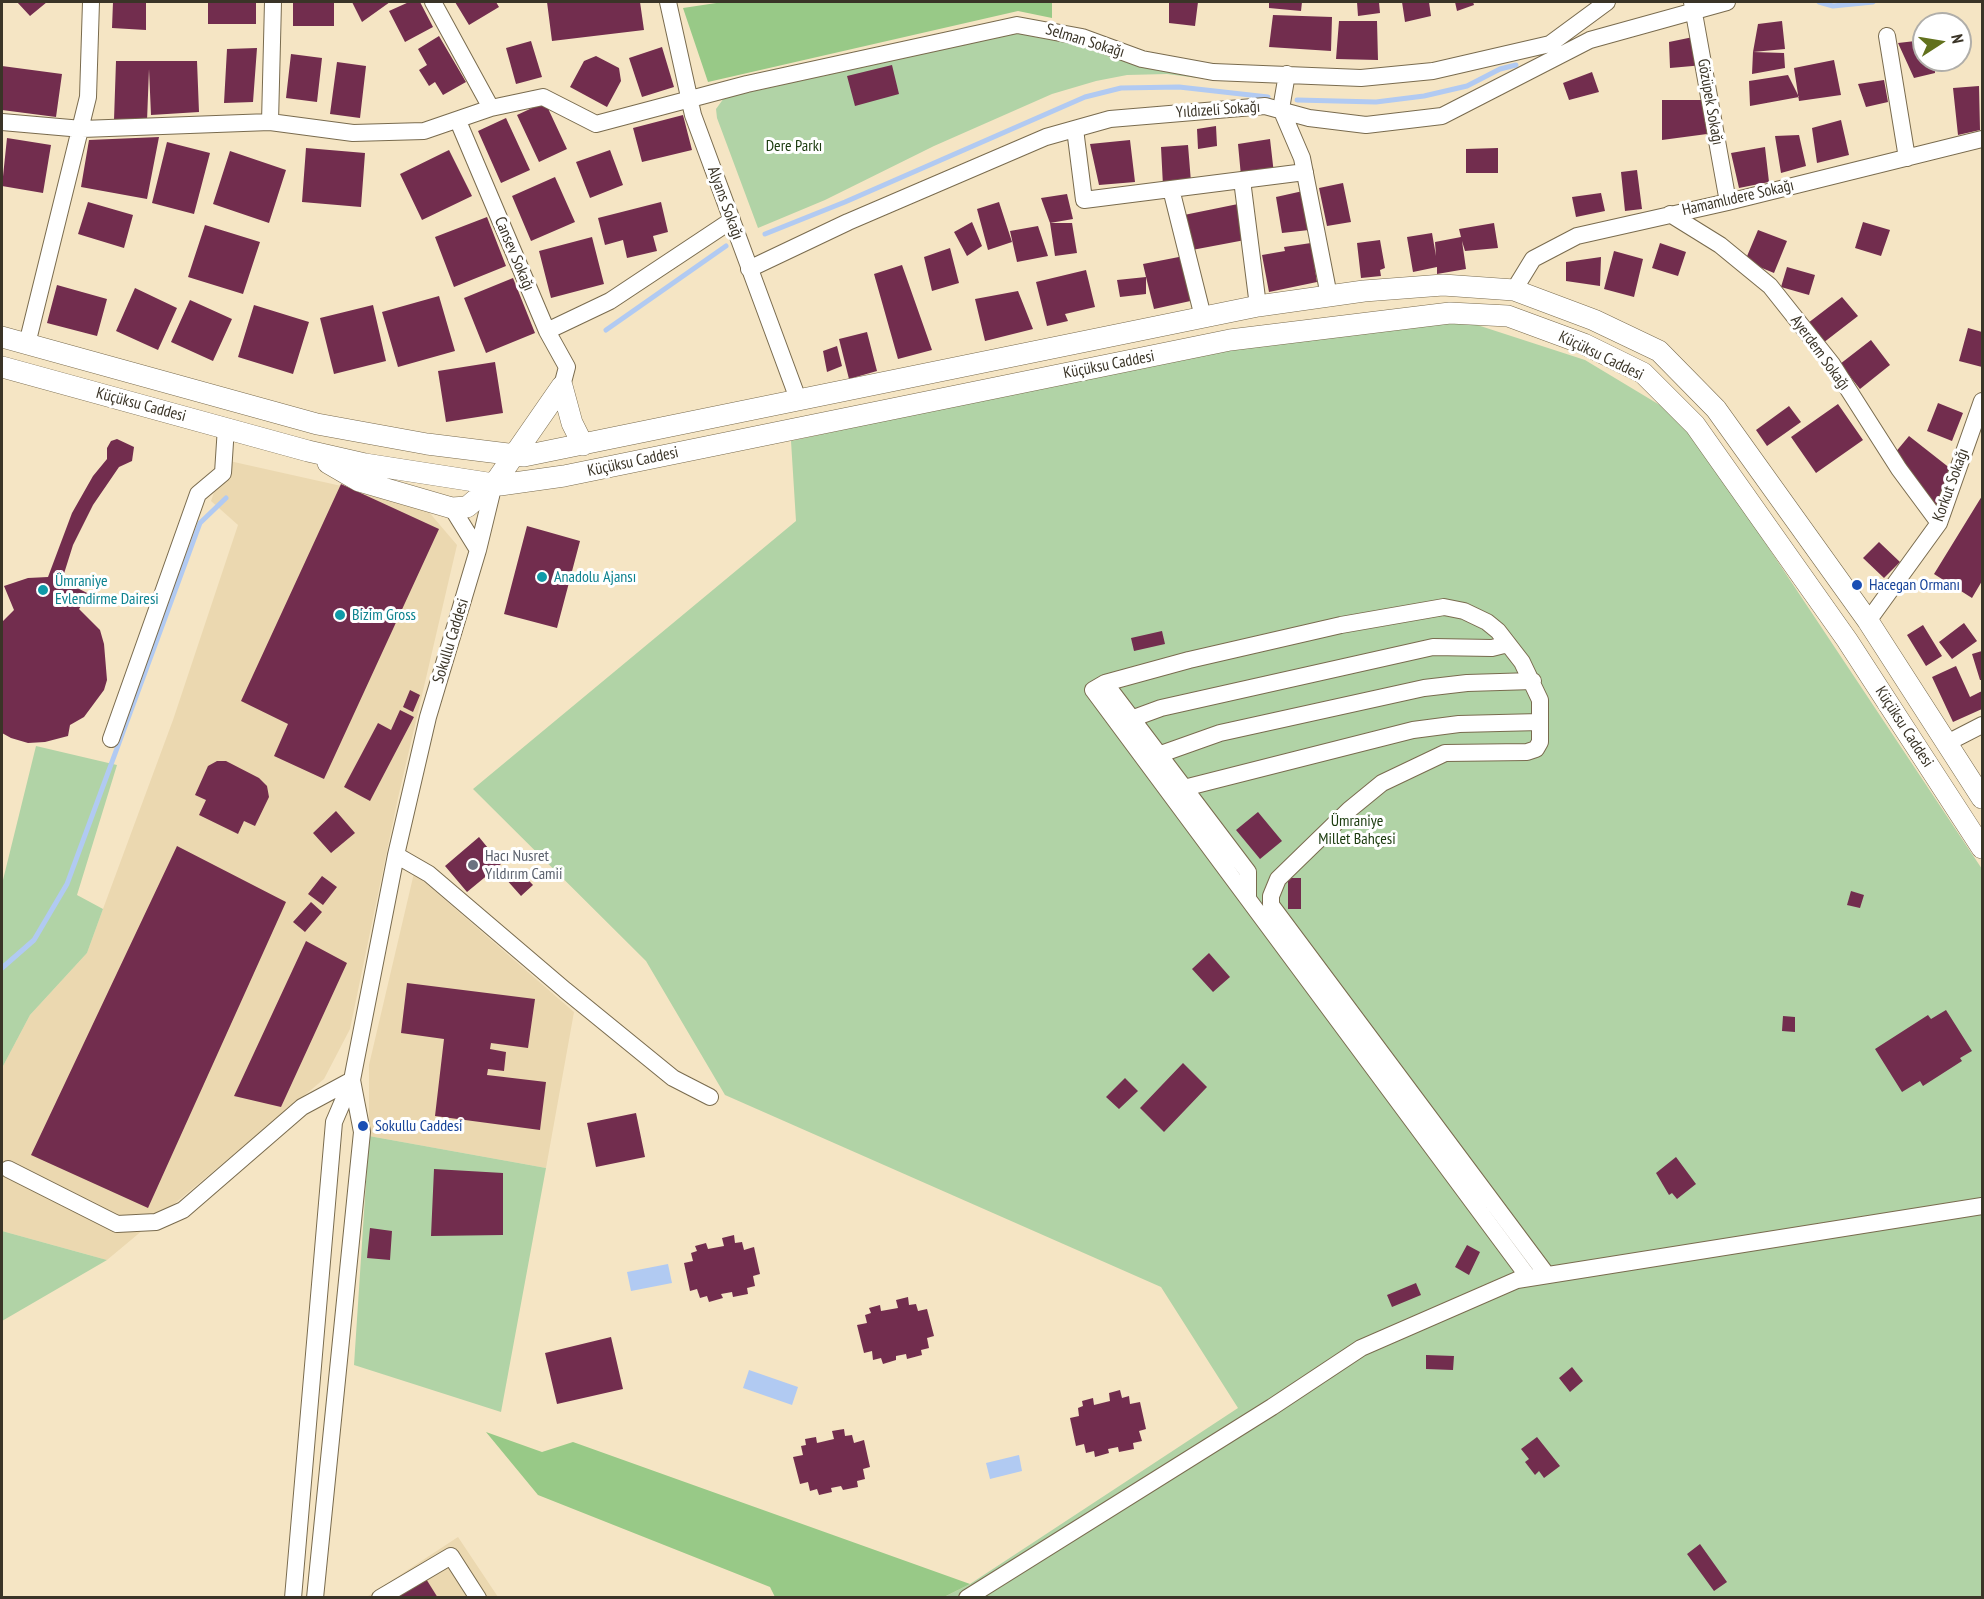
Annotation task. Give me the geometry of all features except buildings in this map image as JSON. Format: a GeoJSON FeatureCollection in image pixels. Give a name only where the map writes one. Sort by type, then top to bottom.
{"type":"FeatureCollection","features":[{"type":"Feature","properties":{"kind":"main road","name":"Küçüksu Caddesi"},"geometry":{"type":"LineString","coordinates":[[2,336],[317,424],[503,455],[583,445],[1258,306],[1329,296],[1443,285],[1514,290],[1594,320],[1659,351],[1716,409],[1868,621],[1983,798]]}},
{"type":"Feature","properties":{"kind":"main road","name":"Küçüksu Caddesi"},"geometry":{"type":"LineString","coordinates":[[2,367],[226,427],[308,452],[365,464],[494,484],[564,476],[1230,340],[1450,313],[1508,316],[1584,344],[1643,373],[1695,425],[1847,640],[1983,848]]}},
{"type":"Feature","properties":{"kind":"main road"},"geometry":{"type":"LineString","coordinates":[[562,386],[572,423],[583,445]]}},
{"type":"Feature","properties":{"kind":"main road"},"geometry":{"type":"LineString","coordinates":[[308,452],[359,481],[452,508],[467,507],[477,501],[494,484],[503,455],[562,386]]}},
{"type":"Feature","properties":{"kind":"main road"},"geometry":{"type":"LineString","coordinates":[[798,399],[803,426]]}},
{"type":"Feature","properties":{"kind":"main road"},"geometry":{"type":"LineString","coordinates":[[1847,640],[1868,621]]}},
{"type":"Feature","properties":{"kind":"street"},"geometry":{"type":"LineString","coordinates":[[27,344],[82,129],[88,97],[91,2]]}},
{"type":"Feature","properties":{"kind":"street"},"geometry":{"type":"LineString","coordinates":[[270,122],[273,2]]}},
{"type":"Feature","properties":{"kind":"street"},"geometry":{"type":"LineString","coordinates":[[433,2],[491,108]]}},
{"type":"Feature","properties":{"kind":"street","name":"Alyans Sokağı"},"geometry":{"type":"LineString","coordinates":[[668,2],[693,115],[798,399]]}},
{"type":"Feature","properties":{"kind":"street","name":"Selman Sokağı"},"geometry":{"type":"LineString","coordinates":[[2,122],[82,129],[270,122],[353,133],[424,131],[491,108],[543,97],[596,124],[689,99],[1017,25],[1082,37],[1131,55],[1214,72],[1361,78],[1432,71],[1550,44],[1607,2]]}},
{"type":"Feature","properties":{"kind":"street","name":"Yıldızeli Sokağı"},"geometry":{"type":"LineString","coordinates":[[749,269],[903,198],[1046,137],[1110,119],[1265,106],[1309,118],[1365,125],[1443,116],[1590,40],[1693,6],[1727,2]]}},
{"type":"Feature","properties":{"kind":"street","name":"Gözüpek Sokağı"},"geometry":{"type":"LineString","coordinates":[[1693,6],[1728,202]]}},
{"type":"Feature","properties":{"kind":"street"},"geometry":{"type":"LineString","coordinates":[[1887,36],[1907,158]]}},
{"type":"Feature","properties":{"kind":"street"},"geometry":{"type":"LineString","coordinates":[[1287,74],[1281,109],[1302,158],[1329,296]]}},
{"type":"Feature","properties":{"kind":"street","name":"Cansev Sokağı"},"geometry":{"type":"LineString","coordinates":[[458,121],[547,331],[567,367],[562,386]]}},
{"type":"Feature","properties":{"kind":"street"},"geometry":{"type":"LineString","coordinates":[[1075,129],[1084,200],[1305,172]]}},
{"type":"Feature","properties":{"kind":"street","name":"Hamamlıdere Sokağı"},"geometry":{"type":"LineString","coordinates":[[1514,290],[1533,259],[1577,236],[1728,202],[1983,139]]}},
{"type":"Feature","properties":{"kind":"street"},"geometry":{"type":"LineString","coordinates":[[1242,180],[1258,306]]}},
{"type":"Feature","properties":{"kind":"street"},"geometry":{"type":"LineString","coordinates":[[1171,189],[1203,317]]}},
{"type":"Feature","properties":{"kind":"street","name":"Ayerdem Sokağı"},"geometry":{"type":"LineString","coordinates":[[1670,214],[1720,245],[1770,286],[1832,364],[1899,469],[1939,523]]}},
{"type":"Feature","properties":{"kind":"street"},"geometry":{"type":"LineString","coordinates":[[547,331],[610,301],[732,220]]}},
{"type":"Feature","properties":{"kind":"street","name":"Korkut Sokağı"},"geometry":{"type":"LineString","coordinates":[[1868,621],[1939,523],[1983,401]]}},
{"type":"Feature","properties":{"kind":"street"},"geometry":{"type":"LineString","coordinates":[[111,739],[198,494],[223,473],[226,427]]}},
{"type":"Feature","properties":{"kind":"street","name":"Sokullu Caddesi"},"geometry":{"type":"LineString","coordinates":[[293,1598],[334,1122],[352,1080],[396,855],[428,717],[478,550],[494,484]]}},
{"type":"Feature","properties":{"kind":"street"},"geometry":{"type":"LineString","coordinates":[[452,508],[478,550]]}},
{"type":"Feature","properties":{"kind":"street"},"geometry":{"type":"LineString","coordinates":[[1529,1278],[1093,690],[1105,683],[1190,660],[1341,625],[1444,607],[1464,611],[1480,618],[1498,631],[1533,681],[1540,700],[1540,742],[1532,751],[1445,753],[1382,783],[1349,810],[1278,879],[1271,896],[1271,905],[1546,1275]]}},
{"type":"Feature","properties":{"kind":"street"},"geometry":{"type":"LineString","coordinates":[[1131,719],[1161,708],[1433,647],[1492,648],[1508,644]]}},
{"type":"Feature","properties":{"kind":"street"},"geometry":{"type":"LineString","coordinates":[[1158,755],[1220,733],[1424,688],[1467,682],[1533,681]]}},
{"type":"Feature","properties":{"kind":"street"},"geometry":{"type":"LineString","coordinates":[[1105,683],[1248,872],[1248,899]]}},
{"type":"Feature","properties":{"kind":"street"},"geometry":{"type":"LineString","coordinates":[[1184,788],[1413,730],[1459,724],[1540,722]]}},
{"type":"Feature","properties":{"kind":"street"},"geometry":{"type":"LineString","coordinates":[[1947,743],[1983,725]]}},
{"type":"Feature","properties":{"kind":"street"},"geometry":{"type":"LineString","coordinates":[[396,855],[420,868],[673,1078],[710,1096]]}},
{"type":"Feature","properties":{"kind":"street"},"geometry":{"type":"LineString","coordinates":[[8,1169],[117,1224],[156,1222],[183,1210],[302,1107],[352,1080]]}},
{"type":"Feature","properties":{"kind":"street","name":"Sokullu Caddesi"},"geometry":{"type":"LineString","coordinates":[[315,1598],[362,1132],[352,1080]]}},
{"type":"Feature","properties":{"kind":"street"},"geometry":{"type":"LineString","coordinates":[[967,1598],[1272,1407],[1361,1348],[1517,1280],[1983,1206]]}},
{"type":"Feature","properties":{"kind":"street"},"geometry":{"type":"LineString","coordinates":[[1866,1225],[1879,1213]]}},
{"type":"Feature","properties":{"kind":"street"},"geometry":{"type":"LineString","coordinates":[[314,1355],[339,1361]]}},
{"type":"Feature","properties":{"kind":"street"},"geometry":{"type":"LineString","coordinates":[[380,1598],[451,1556],[478,1598]]}},
{"type":"Feature","properties":{"kind":"shaded area"},"geometry":{"type":"Polygon","coordinates":[[[225,460],[422,504],[457,545],[398,798],[350,1029],[324,1079],[107,1260],[2,1231],[2,1068],[30,1015],[87,953],[173,720],[238,525],[211,501],[225,460]]]}},
{"type":"Feature","properties":{"kind":"shaded area"},"geometry":{"type":"Polygon","coordinates":[[[414,873],[574,1012],[546,1168],[369,1136],[369,1065],[414,873]]]}},
{"type":"Feature","properties":{"kind":"shaded area"},"geometry":{"type":"Polygon","coordinates":[[[458,1537],[498,1597],[365,1598],[458,1537]]]}},
{"type":"Feature","properties":{"kind":"green space"},"geometry":{"type":"Polygon","coordinates":[[[723,2],[1052,2],[1052,18],[1018,11],[708,82],[683,8],[723,2]]]}},
{"type":"Feature","properties":{"kind":"green space","name":"Dere Parkı"},"geometry":{"type":"Polygon","coordinates":[[[1018,32],[1061,39],[1126,61],[1198,74],[1198,78],[1167,74],[1127,75],[1052,94],[934,146],[825,200],[758,228],[717,118],[716,109],[724,98],[1018,32]]]}},
{"type":"Feature","properties":{"kind":"green space","name":"Ümraniye Millet Bahçesi"},"geometry":{"type":"Polygon","coordinates":[[[1468,322],[1585,360],[1683,419],[1982,869],[1982,1597],[944,1597],[970,1584],[1238,1408],[1161,1287],[725,1095],[646,961],[473,789],[796,521],[791,441],[1221,347],[1353,327],[1468,322]]]}},
{"type":"Feature","properties":{"kind":"green space"},"geometry":{"type":"Polygon","coordinates":[[[36,746],[117,765],[77,895],[103,909],[87,953],[30,1015],[2,1068],[2,884],[36,746]]]}},
{"type":"Feature","properties":{"kind":"green space"},"geometry":{"type":"Polygon","coordinates":[[[369,1136],[546,1168],[501,1412],[354,1365],[369,1136]]]}},
{"type":"Feature","properties":{"kind":"green space"},"geometry":{"type":"Polygon","coordinates":[[[2,1231],[107,1260],[2,1321],[2,1231]]]}},
{"type":"Feature","properties":{"kind":"green space"},"geometry":{"type":"Polygon","coordinates":[[[486,1432],[542,1452],[573,1442],[970,1584],[944,1597],[775,1597],[770,1587],[538,1495],[486,1432]]]}},
{"type":"Feature","properties":{"kind":"water"},"geometry":{"type":"Polygon","coordinates":[[[668,1264],[672,1283],[631,1291],[627,1272],[668,1264]]]}},
{"type":"Feature","properties":{"kind":"water"},"geometry":{"type":"Polygon","coordinates":[[[749,1370],[798,1387],[792,1405],[743,1388],[749,1370]]]}},
{"type":"Feature","properties":{"kind":"water"},"geometry":{"type":"Polygon","coordinates":[[[1019,1455],[1022,1471],[990,1479],[986,1463],[1019,1455]]]}},
{"type":"Feature","properties":{"kind":"waterway"},"geometry":{"type":"LineString","coordinates":[[1819,2],[1833,6],[1873,2]]}},
{"type":"Feature","properties":{"kind":"waterway"},"geometry":{"type":"LineString","coordinates":[[1297,100],[1376,102],[1424,96],[1467,86],[1500,69],[1516,65]]}},
{"type":"Feature","properties":{"kind":"waterway"},"geometry":{"type":"LineString","coordinates":[[765,234],[845,202],[1085,97],[1121,88],[1179,87],[1268,97]]}},
{"type":"Feature","properties":{"kind":"waterway"},"geometry":{"type":"LineString","coordinates":[[606,330],[726,246]]}},
{"type":"Feature","properties":{"kind":"waterway"},"geometry":{"type":"LineString","coordinates":[[2,968],[34,940],[67,884],[200,523],[226,498]]}},
{"type":"Feature","properties":{"kind":"place","name":"Anadolu Ajansı"},"geometry":{"type":"Point","coordinates":[542,577]}},
{"type":"Feature","properties":{"kind":"place","name":"Hacegan Ormanı"},"geometry":{"type":"Point","coordinates":[1857,585]}},
{"type":"Feature","properties":{"kind":"place","name":"Ümraniye Evlendirme Dairesi"},"geometry":{"type":"Point","coordinates":[43,590]}},
{"type":"Feature","properties":{"kind":"place","name":"Bizim Gross"},"geometry":{"type":"Point","coordinates":[340,615]}},
{"type":"Feature","properties":{"kind":"place","name":"Hacı Nusret Yıldırım Camii"},"geometry":{"type":"Point","coordinates":[473,865]}},
{"type":"Feature","properties":{"kind":"place","name":"Sokullu Caddesi"},"geometry":{"type":"Point","coordinates":[363,1126]}}]}
